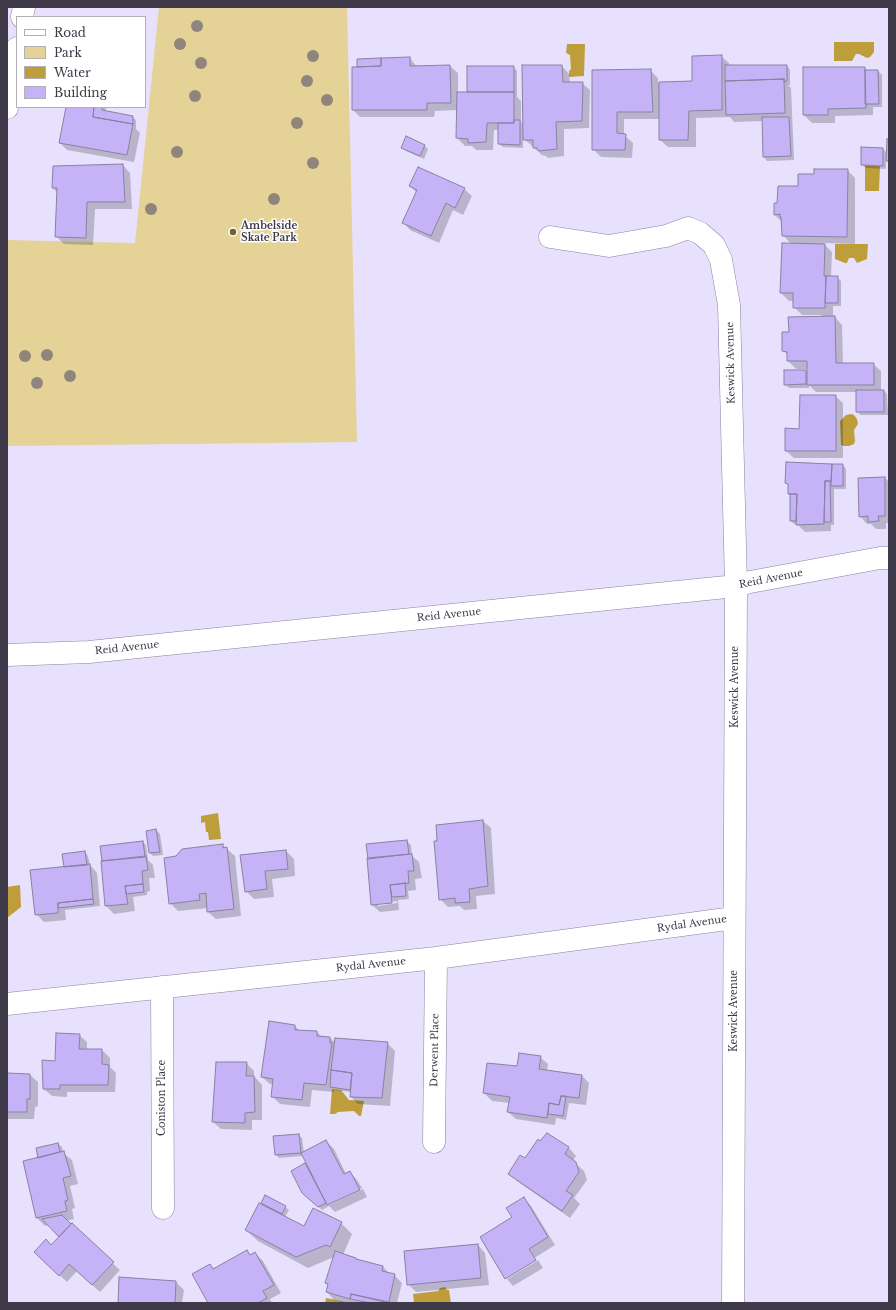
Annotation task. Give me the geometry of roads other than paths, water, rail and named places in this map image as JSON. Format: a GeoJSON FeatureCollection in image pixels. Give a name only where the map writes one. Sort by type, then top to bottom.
{"type":"FeatureCollection","features":[{"type":"Feature","properties":{"kind":"street"},"geometry":{"type":"LineString","coordinates":[[7,108],[16,54]]}},
{"type":"Feature","properties":{"kind":"street","name":"Keswick Avenue"},"geometry":{"type":"LineString","coordinates":[[550,237],[609,246],[666,236],[688,228],[700,233],[714,244],[722,260],[729,306],[736,586],[733,1303]]}},
{"type":"Feature","properties":{"kind":"street","name":"Reid Avenue"},"geometry":{"type":"LineString","coordinates":[[7,655],[89,652],[736,586],[758,580],[880,558],[889,558]]}},
{"type":"Feature","properties":{"kind":"street","name":"Rydal Avenue"},"geometry":{"type":"LineString","coordinates":[[7,1004],[436,958],[734,918]]}},
{"type":"Feature","properties":{"kind":"street","name":"Derwent Place"},"geometry":{"type":"LineString","coordinates":[[434,1142],[436,958]]}},
{"type":"Feature","properties":{"kind":"street","name":"Coniston Place"},"geometry":{"type":"LineString","coordinates":[[162,987],[163,1208]]}},
{"type":"Feature","properties":{"kind":"water"},"geometry":{"type":"Polygon","coordinates":[[[834,42],[874,42],[874,52],[867,58],[856,54],[852,61],[834,61],[834,42]]]}},
{"type":"Feature","properties":{"kind":"water"},"geometry":{"type":"Polygon","coordinates":[[[567,44],[585,44],[584,76],[569,77],[569,71],[571,69],[570,55],[566,53],[567,44]]]}},
{"type":"Feature","properties":{"kind":"water"},"geometry":{"type":"Polygon","coordinates":[[[865,165],[880,166],[879,191],[865,191],[865,165]]]}},
{"type":"Feature","properties":{"kind":"water"},"geometry":{"type":"Polygon","coordinates":[[[835,244],[868,244],[867,259],[857,263],[854,258],[849,258],[847,263],[845,263],[835,259],[835,244]]]}},
{"type":"Feature","properties":{"kind":"water"},"geometry":{"type":"Polygon","coordinates":[[[851,414],[857,419],[858,424],[854,430],[855,441],[854,444],[844,446],[841,445],[840,421],[846,415],[851,414]]]}},
{"type":"Feature","properties":{"kind":"water"},"geometry":{"type":"Polygon","coordinates":[[[218,813],[221,839],[209,840],[205,822],[201,823],[201,816],[218,813]]]}},
{"type":"Feature","properties":{"kind":"water"},"geometry":{"type":"Polygon","coordinates":[[[20,885],[21,907],[7,918],[7,887],[20,885]]]}},
{"type":"Feature","properties":{"kind":"water"},"geometry":{"type":"Polygon","coordinates":[[[332,1089],[341,1090],[349,1100],[364,1101],[361,1116],[354,1111],[330,1114],[332,1089]]]}},
{"type":"Feature","properties":{"kind":"water"},"geometry":{"type":"Polygon","coordinates":[[[445,1287],[449,1290],[451,1303],[414,1303],[413,1294],[438,1291],[440,1288],[445,1287]]]}},
{"type":"Feature","properties":{"kind":"water"},"geometry":{"type":"Polygon","coordinates":[[[326,1298],[351,1303],[325,1303],[326,1298]]]}},
{"type":"Feature","properties":{"kind":"place","name":"Ambelside Skate Park"},"geometry":{"type":"Point","coordinates":[233,232]}}]}
